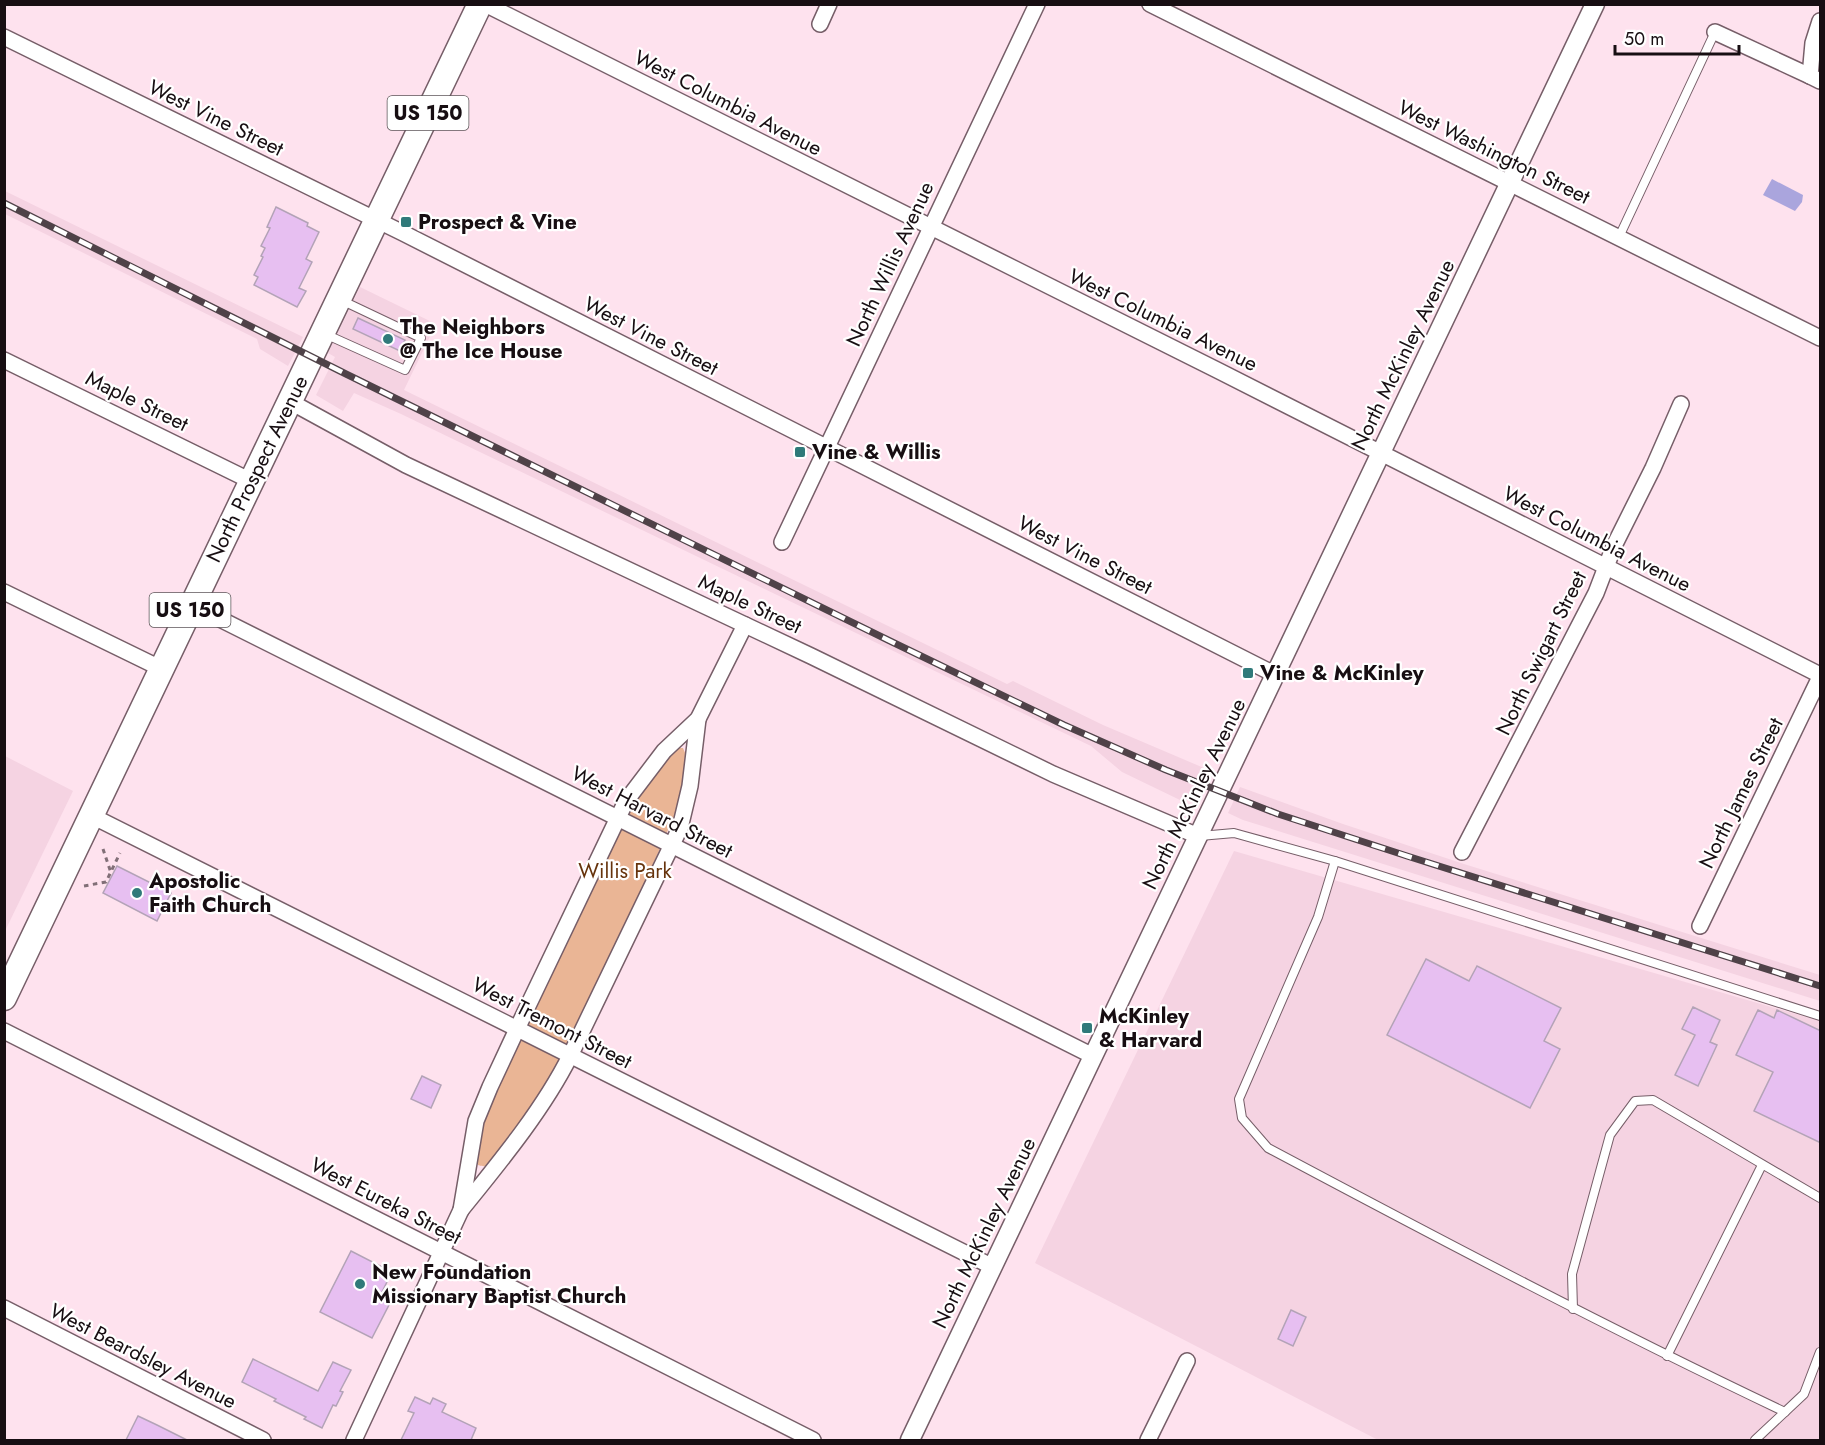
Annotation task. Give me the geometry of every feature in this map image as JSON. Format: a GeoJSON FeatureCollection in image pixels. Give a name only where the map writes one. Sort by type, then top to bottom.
{"type":"FeatureCollection","features":[{"type":"Feature","properties":{"kind":"main road","name":"North Prospect Avenue"},"geometry":{"type":"LineString","coordinates":[[4,998],[480,4]]}},
{"type":"Feature","properties":{"kind":"street","name":"West Columbia Avenue"},"geometry":{"type":"LineString","coordinates":[[485,4],[1821,676]]}},
{"type":"Feature","properties":{"kind":"street"},"geometry":{"type":"LineString","coordinates":[[820,24],[829,4]]}},
{"type":"Feature","properties":{"kind":"street","name":"North Willis Avenue"},"geometry":{"type":"LineString","coordinates":[[782,542],[1037,4]]}},
{"type":"Feature","properties":{"kind":"street","name":"West Washington Street"},"geometry":{"type":"LineString","coordinates":[[1150,4],[1821,338]]}},
{"type":"Feature","properties":{"kind":"street","name":"North McKinley Avenue"},"geometry":{"type":"LineString","coordinates":[[910,1440],[1595,4]]}},
{"type":"Feature","properties":{"kind":"street"},"geometry":{"type":"LineString","coordinates":[[1715,32],[1815,79],[1813,43],[1821,21]]}},
{"type":"Feature","properties":{"kind":"street","name":"West Vine Street"},"geometry":{"type":"LineString","coordinates":[[4,37],[376,221],[1276,675]]}},
{"type":"Feature","properties":{"kind":"street","name":"Maple Street"},"geometry":{"type":"LineString","coordinates":[[4,360],[251,481]]}},
{"type":"Feature","properties":{"kind":"street","name":"Maple Street"},"geometry":{"type":"LineString","coordinates":[[289,401],[406,465],[1053,774],[1198,837]]}},
{"type":"Feature","properties":{"kind":"street","name":"North Swigart Street"},"geometry":{"type":"LineString","coordinates":[[1462,852],[1596,593],[1614,546],[1653,468],[1681,404]]}},
{"type":"Feature","properties":{"kind":"street"},"geometry":{"type":"LineString","coordinates":[[4,592],[162,669]]}},
{"type":"Feature","properties":{"kind":"street","name":"West Harvard Street"},"geometry":{"type":"LineString","coordinates":[[192,605],[1093,1056]]}},
{"type":"Feature","properties":{"kind":"street"},"geometry":{"type":"LineString","coordinates":[[354,1440],[461,1210],[476,1121],[489,1087],[626,801],[664,751],[698,719],[745,625]]}},
{"type":"Feature","properties":{"kind":"street","name":"North James Street"},"geometry":{"type":"LineString","coordinates":[[1700,926],[1821,676]]}},
{"type":"Feature","properties":{"kind":"street"},"geometry":{"type":"LineString","coordinates":[[461,1210],[495,1168],[560,1075],[570,1056],[680,828],[695,754],[698,719]]}},
{"type":"Feature","properties":{"kind":"street","name":"West Tremont Street"},"geometry":{"type":"LineString","coordinates":[[92,816],[993,1267]]}},
{"type":"Feature","properties":{"kind":"street","name":"West Eureka Street"},"geometry":{"type":"LineString","coordinates":[[4,1031],[813,1440]]}},
{"type":"Feature","properties":{"kind":"street","name":"West Beardsley Avenue"},"geometry":{"type":"LineString","coordinates":[[4,1308],[263,1440]]}},
{"type":"Feature","properties":{"kind":"street"},"geometry":{"type":"LineString","coordinates":[[1148,1440],[1187,1361]]}},
{"type":"Feature","properties":{"kind":"lane"},"geometry":{"type":"LineString","coordinates":[[1619,237],[1715,32]]}},
{"type":"Feature","properties":{"kind":"lane"},"geometry":{"type":"LineString","coordinates":[[322,333],[405,370],[421,338],[338,299]]}},
{"type":"Feature","properties":{"kind":"lane"},"geometry":{"type":"LineString","coordinates":[[1198,837],[1234,833],[1335,861],[1821,1016]]}},
{"type":"Feature","properties":{"kind":"lane"},"geometry":{"type":"LineString","coordinates":[[1335,861],[1318,917],[1239,1099],[1242,1118],[1268,1148],[1573,1309],[1785,1412]]}},
{"type":"Feature","properties":{"kind":"lane"},"geometry":{"type":"LineString","coordinates":[[1573,1309],[1572,1274],[1610,1135],[1635,1101],[1653,1100],[1821,1198]]}},
{"type":"Feature","properties":{"kind":"lane"},"geometry":{"type":"LineString","coordinates":[[1667,1356],[1762,1165]]}},
{"type":"Feature","properties":{"kind":"lane"},"geometry":{"type":"LineString","coordinates":[[1755,1440],[1804,1394],[1821,1352]]}},
{"type":"Feature","properties":{"kind":"path"},"geometry":{"type":"LineString","coordinates":[[103,849],[111,873]]}},
{"type":"Feature","properties":{"kind":"path"},"geometry":{"type":"LineString","coordinates":[[84,886],[106,882],[120,853]]}},
{"type":"Feature","properties":{"kind":"shaded area"},"geometry":{"type":"Polygon","coordinates":[[[1772,179],[1803,195],[1802,202],[1795,211],[1763,195],[1772,179]]]}},
{"type":"Feature","properties":{"kind":"shaded area"},"geometry":{"type":"Polygon","coordinates":[[[4,191],[303,337],[288,366],[260,349],[257,339],[5,214],[4,191]]]}},
{"type":"Feature","properties":{"kind":"shaded area"},"geometry":{"type":"Polygon","coordinates":[[[360,287],[436,324],[404,390],[1007,684],[1013,681],[1103,725],[1211,771],[1196,804],[1182,798],[1180,800],[1122,772],[1091,746],[401,414],[354,393],[343,411],[316,395],[335,357],[328,353],[360,287]]]}},
{"type":"Feature","properties":{"kind":"shaded area"},"geometry":{"type":"Polygon","coordinates":[[[5,756],[73,791],[5,931],[5,756]]]}},
{"type":"Feature","properties":{"kind":"shaded area"},"geometry":{"type":"Polygon","coordinates":[[[1240,787],[1464,864],[1820,975],[1820,1001],[1243,820],[1228,813],[1240,787]]]}},
{"type":"Feature","properties":{"kind":"shaded area"},"geometry":{"type":"Polygon","coordinates":[[[1234,851],[1820,1021],[1820,1440],[1378,1440],[1035,1263],[1234,851]]]}},
{"type":"Feature","properties":{"kind":"green space","name":"Willis Park"},"geometry":{"type":"Polygon","coordinates":[[[678,748],[683,748],[686,755],[681,795],[675,814],[579,1022],[546,1084],[494,1159],[487,1165],[478,1165],[476,1161],[483,1125],[497,1087],[600,869],[634,804],[647,784],[678,748]]]}},
{"type":"Feature","properties":{"kind":"building"},"geometry":{"type":"Polygon","coordinates":[[[276,207],[308,223],[307,226],[319,232],[306,259],[312,262],[299,288],[306,291],[297,307],[254,285],[258,277],[254,275],[265,248],[261,246],[270,228],[267,227],[276,207]]]}},
{"type":"Feature","properties":{"kind":"building","name":"The Neighbors @ The Ice House"},"geometry":{"type":"Polygon","coordinates":[[[358,318],[405,340],[400,351],[353,329],[358,318]]]}},
{"type":"Feature","properties":{"kind":"building","name":"Apostolic Faith Church"},"geometry":{"type":"Polygon","coordinates":[[[117,866],[171,893],[157,921],[103,893],[117,866]]]}},
{"type":"Feature","properties":{"kind":"building"},"geometry":{"type":"Polygon","coordinates":[[[1426,959],[1469,981],[1477,966],[1561,1008],[1544,1041],[1560,1049],[1530,1108],[1387,1035],[1426,959]]]}},
{"type":"Feature","properties":{"kind":"building"},"geometry":{"type":"Polygon","coordinates":[[[1693,1007],[1720,1020],[1710,1042],[1717,1045],[1698,1086],[1675,1075],[1695,1035],[1682,1029],[1693,1007]]]}},
{"type":"Feature","properties":{"kind":"building"},"geometry":{"type":"Polygon","coordinates":[[[1758,1010],[1774,1018],[1777,1010],[1821,1031],[1821,1143],[1754,1111],[1773,1072],[1736,1055],[1758,1010]]]}},
{"type":"Feature","properties":{"kind":"building"},"geometry":{"type":"Polygon","coordinates":[[[422,1076],[441,1085],[431,1108],[411,1099],[422,1076]]]}},
{"type":"Feature","properties":{"kind":"building","name":"New Foundation Missionary Baptist Church"},"geometry":{"type":"Polygon","coordinates":[[[351,1251],[392,1272],[380,1296],[391,1301],[372,1338],[320,1312],[351,1251]]]}},
{"type":"Feature","properties":{"kind":"building"},"geometry":{"type":"Polygon","coordinates":[[[1291,1310],[1306,1317],[1293,1346],[1278,1339],[1291,1310]]]}},
{"type":"Feature","properties":{"kind":"building"},"geometry":{"type":"Polygon","coordinates":[[[253,1359],[318,1391],[333,1362],[351,1370],[340,1391],[343,1392],[336,1406],[333,1405],[322,1428],[274,1401],[276,1399],[242,1382],[253,1359]]]}},
{"type":"Feature","properties":{"kind":"building"},"geometry":{"type":"Polygon","coordinates":[[[415,1397],[430,1404],[433,1398],[446,1404],[442,1412],[476,1428],[471,1440],[401,1440],[414,1413],[408,1411],[415,1397]]]}},
{"type":"Feature","properties":{"kind":"building"},"geometry":{"type":"Polygon","coordinates":[[[138,1416],[157,1425],[187,1440],[126,1440],[138,1416]]]}},
{"type":"Feature","properties":{"kind":"railway"},"geometry":{"type":"LineString","coordinates":[[4,203],[888,640],[1064,725],[1166,770],[1278,814],[1820,986]]}},
{"type":"Feature","properties":{"kind":"place","name":"Prospect & Vine"},"geometry":{"type":"Point","coordinates":[406,222]}},
{"type":"Feature","properties":{"kind":"place","name":"The Neighbors @ The Ice House"},"geometry":{"type":"Point","coordinates":[388,339]}},
{"type":"Feature","properties":{"kind":"place","name":"Vine & Willis"},"geometry":{"type":"Point","coordinates":[800,452]}},
{"type":"Feature","properties":{"kind":"place","name":"Vine & McKinley"},"geometry":{"type":"Point","coordinates":[1248,673]}},
{"type":"Feature","properties":{"kind":"place","name":"Apostolic Faith Church"},"geometry":{"type":"Point","coordinates":[137,893]}},
{"type":"Feature","properties":{"kind":"place","name":"McKinley & Harvard"},"geometry":{"type":"Point","coordinates":[1087,1028]}},
{"type":"Feature","properties":{"kind":"place","name":"New Foundation Missionary Baptist Church"},"geometry":{"type":"Point","coordinates":[360,1284]}}]}
